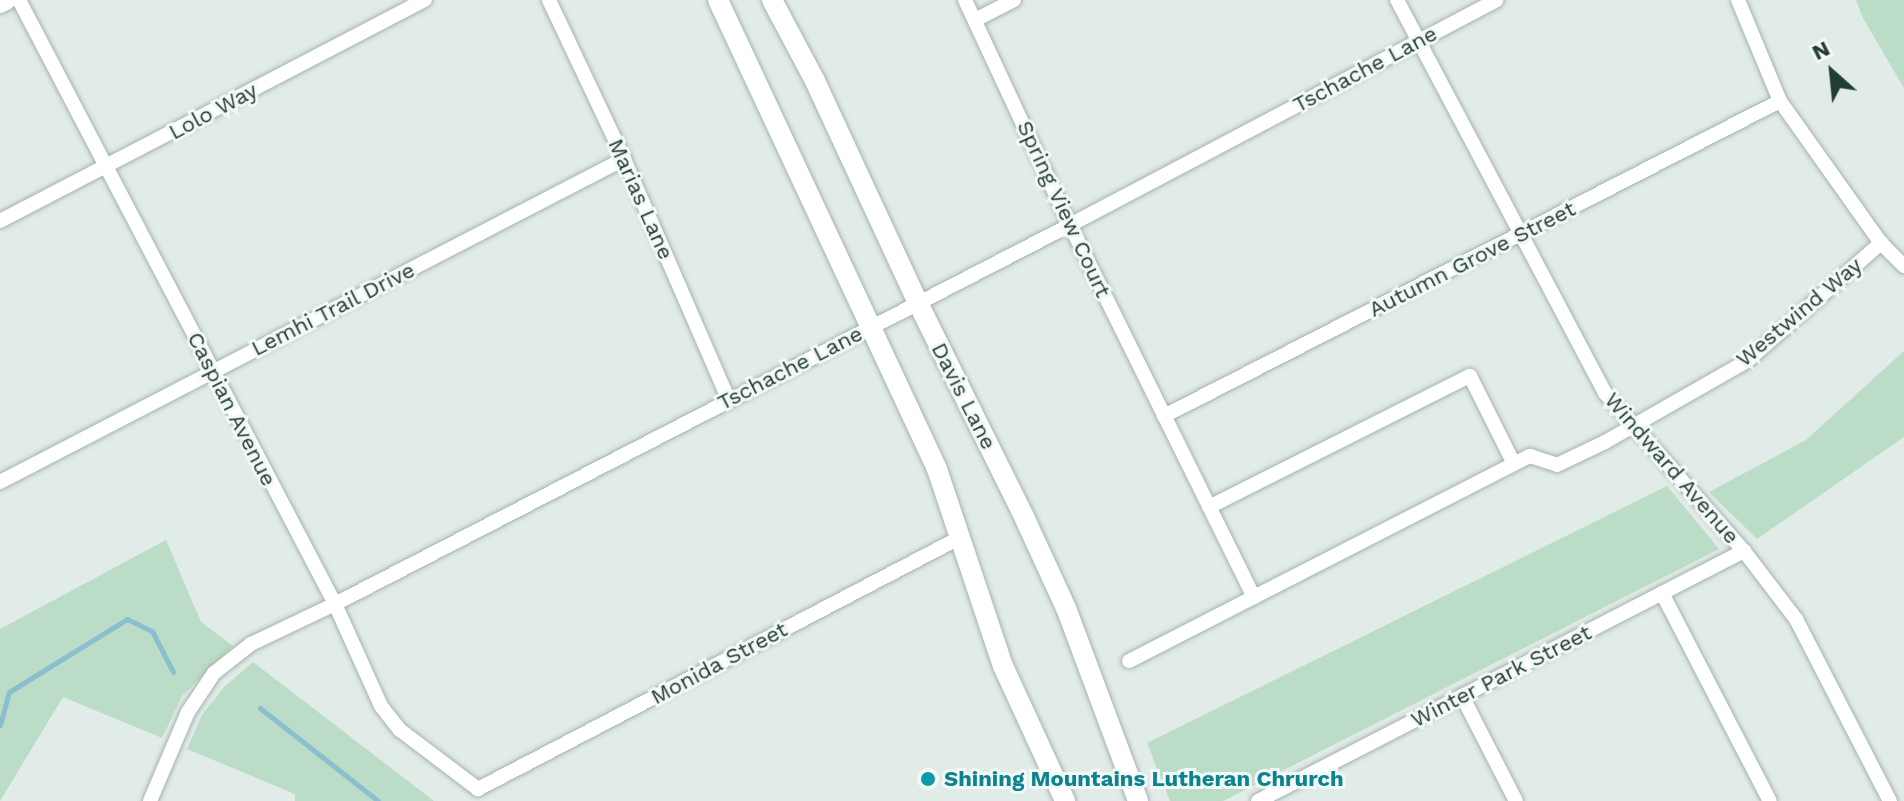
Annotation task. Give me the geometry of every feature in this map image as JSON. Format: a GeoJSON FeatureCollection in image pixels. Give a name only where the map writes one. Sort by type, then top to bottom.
{"type":"FeatureCollection","features":[{"type":"Feature","properties":{"kind":"main road"},"geometry":{"type":"LineString","coordinates":[[0,3],[6,0]]}},
{"type":"Feature","properties":{"kind":"main road"},"geometry":{"type":"LineString","coordinates":[[718,0],[937,469],[1003,666],[1065,801]]}},
{"type":"Feature","properties":{"kind":"main road","name":"Davis Lane"},"geometry":{"type":"LineString","coordinates":[[772,0],[815,81],[918,303],[1066,608],[1138,801]]}},
{"type":"Feature","properties":{"kind":"street","name":"Caspian Avenue"},"geometry":{"type":"LineString","coordinates":[[19,0],[335,604],[381,706],[400,730],[478,789]]}},
{"type":"Feature","properties":{"kind":"street","name":"Lolo Way"},"geometry":{"type":"LineString","coordinates":[[0,221],[425,0]]}},
{"type":"Feature","properties":{"kind":"street","name":"Marias Lane"},"geometry":{"type":"LineString","coordinates":[[549,0],[624,159],[729,400]]}},
{"type":"Feature","properties":{"kind":"street","name":"Spring View Court"},"geometry":{"type":"LineString","coordinates":[[965,0],[1070,225],[1254,597]]}},
{"type":"Feature","properties":{"kind":"street"},"geometry":{"type":"LineString","coordinates":[[975,20],[1014,0]]}},
{"type":"Feature","properties":{"kind":"street","name":"Windward Avenue"},"geometry":{"type":"LineString","coordinates":[[1397,0],[1605,393],[1744,551],[1796,619],[1890,801]]}},
{"type":"Feature","properties":{"kind":"street","name":"Tschache Lane"},"geometry":{"type":"LineString","coordinates":[[150,801],[188,712],[214,673],[251,644],[335,604],[1070,225],[1496,0]]}},
{"type":"Feature","properties":{"kind":"street"},"geometry":{"type":"LineString","coordinates":[[1738,0],[1780,101],[1881,243],[1904,266]]}},
{"type":"Feature","properties":{"kind":"street","name":"Autumn Grove Street"},"geometry":{"type":"LineString","coordinates":[[1164,416],[1780,101]]}},
{"type":"Feature","properties":{"kind":"street","name":"Lemhi Trail Drive"},"geometry":{"type":"LineString","coordinates":[[0,482],[624,159]]}},
{"type":"Feature","properties":{"kind":"street","name":"Westwind Way"},"geometry":{"type":"LineString","coordinates":[[1514,464],[1530,456],[1557,465],[1747,361],[1881,243]]}},
{"type":"Feature","properties":{"kind":"street"},"geometry":{"type":"LineString","coordinates":[[1129,661],[1514,464],[1470,376],[1209,507]]}},
{"type":"Feature","properties":{"kind":"street","name":"Monida Street"},"geometry":{"type":"LineString","coordinates":[[478,789],[961,537]]}},
{"type":"Feature","properties":{"kind":"street","name":"Winter Park Street"},"geometry":{"type":"LineString","coordinates":[[1265,799],[1744,551]]}},
{"type":"Feature","properties":{"kind":"street"},"geometry":{"type":"LineString","coordinates":[[1662,593],[1770,801]]}},
{"type":"Feature","properties":{"kind":"street"},"geometry":{"type":"LineString","coordinates":[[1462,696],[1516,801]]}},
{"type":"Feature","properties":{"kind":"green space"},"geometry":{"type":"Polygon","coordinates":[[[1856,0],[1904,0],[1904,88],[1863,18],[1856,0]]]}},
{"type":"Feature","properties":{"kind":"green space"},"geometry":{"type":"Polygon","coordinates":[[[1904,351],[1904,437],[1757,539],[1709,492],[1806,440],[1904,351]]]}},
{"type":"Feature","properties":{"kind":"green space"},"geometry":{"type":"Polygon","coordinates":[[[1667,486],[1719,549],[1223,801],[1170,801],[1147,743],[1667,486]]]}},
{"type":"Feature","properties":{"kind":"green space"},"geometry":{"type":"Polygon","coordinates":[[[166,540],[201,622],[233,646],[182,696],[162,738],[63,697],[0,801],[0,629],[166,540]]]}},
{"type":"Feature","properties":{"kind":"green space"},"geometry":{"type":"Polygon","coordinates":[[[253,662],[434,801],[295,801],[295,794],[187,749],[202,715],[224,687],[253,662]]]}},
{"type":"Feature","properties":{"kind":"waterway"},"geometry":{"type":"LineString","coordinates":[[0,725],[9,692],[127,619],[152,631],[173,672]]}},
{"type":"Feature","properties":{"kind":"waterway"},"geometry":{"type":"LineString","coordinates":[[260,708],[378,801]]}},
{"type":"Feature","properties":{"kind":"place","name":"Shining Mountains Lutheran Chrurch"},"geometry":{"type":"Point","coordinates":[928,779]}}]}
